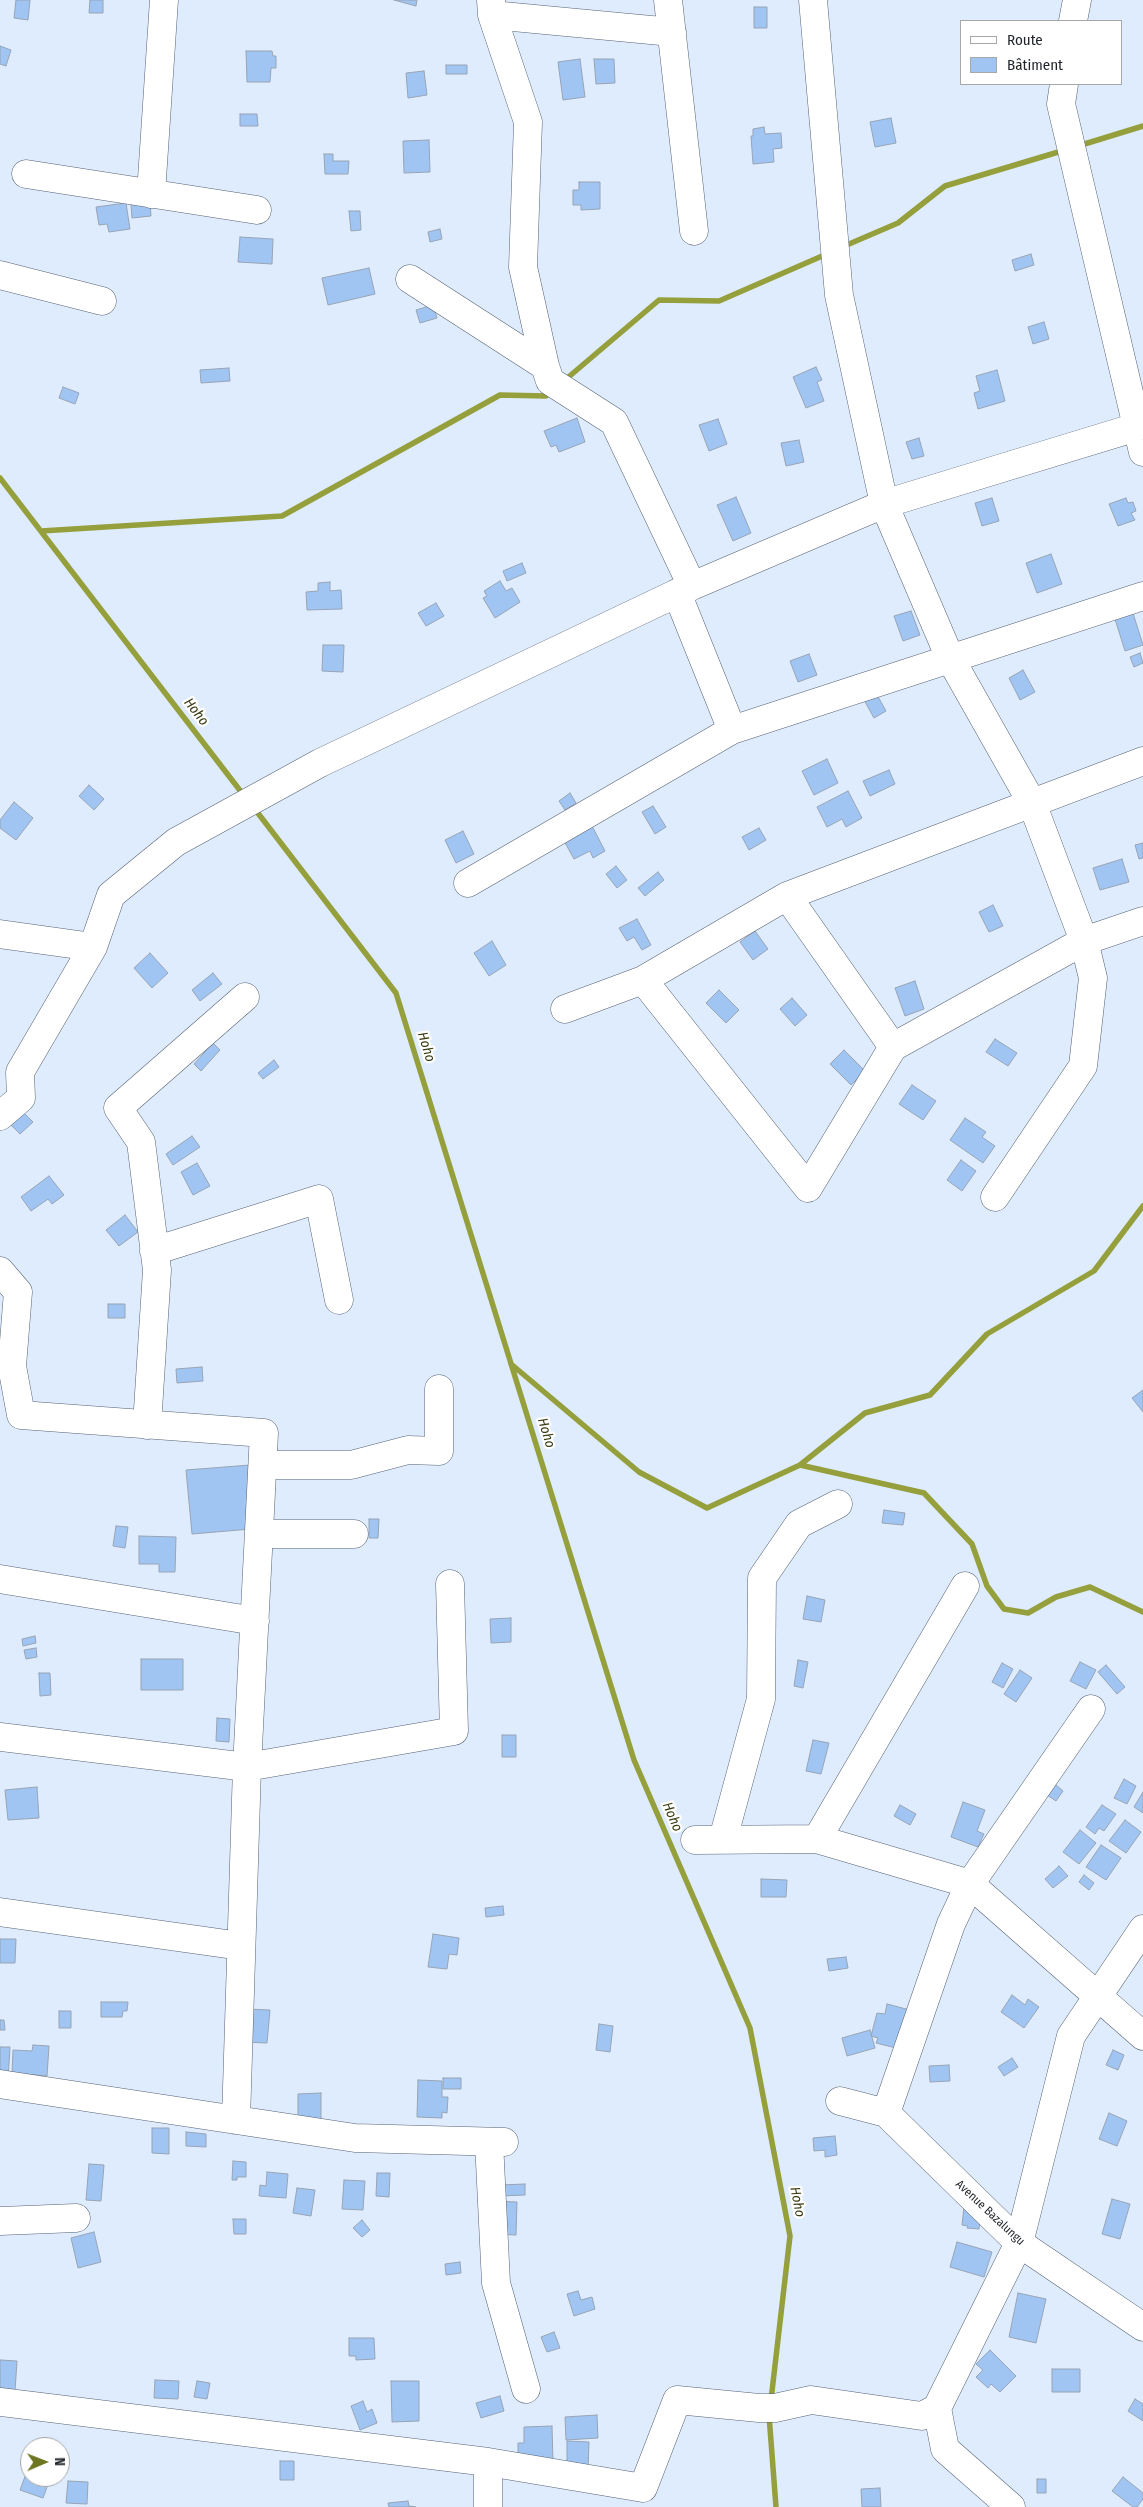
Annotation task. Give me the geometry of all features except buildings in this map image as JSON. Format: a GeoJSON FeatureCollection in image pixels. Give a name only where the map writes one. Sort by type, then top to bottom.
{"type":"FeatureCollection","features":[{"type":"Feature","properties":{"kind":"street"},"geometry":{"type":"LineString","coordinates":[[151,194],[164,0]]}},
{"type":"Feature","properties":{"kind":"street"},"geometry":{"type":"LineString","coordinates":[[668,0],[694,231]]}},
{"type":"Feature","properties":{"kind":"street"},"geometry":{"type":"LineString","coordinates":[[813,0],[839,295],[884,504],[950,658],[1032,803],[1084,942],[1094,978],[1083,1066],[995,1197]]}},
{"type":"Feature","properties":{"kind":"street"},"geometry":{"type":"LineString","coordinates":[[1073,20],[1077,0]]}},
{"type":"Feature","properties":{"kind":"street"},"geometry":{"type":"LineString","coordinates":[[553,379],[523,266],[528,122],[492,7],[672,32]]}},
{"type":"Feature","properties":{"kind":"street"},"geometry":{"type":"LineString","coordinates":[[0,1116],[21,1098],[20,1072],[93,947],[111,894],[176,842],[320,763],[684,589],[884,504],[1141,434],[1060,104],[1064,85]]}},
{"type":"Feature","properties":{"kind":"street"},"geometry":{"type":"LineString","coordinates":[[26,174],[257,210]]}},
{"type":"Feature","properties":{"kind":"street"},"geometry":{"type":"LineString","coordinates":[[0,275],[102,301]]}},
{"type":"Feature","properties":{"kind":"street"},"geometry":{"type":"LineString","coordinates":[[410,279],[614,422],[684,589],[732,730]]}},
{"type":"Feature","properties":{"kind":"street"},"geometry":{"type":"LineString","coordinates":[[468,883],[732,730],[1143,596]]}},
{"type":"Feature","properties":{"kind":"street"},"geometry":{"type":"LineString","coordinates":[[565,1009],[643,980],[787,896],[1143,761]]}},
{"type":"Feature","properties":{"kind":"street"},"geometry":{"type":"LineString","coordinates":[[787,896],[893,1047]]}},
{"type":"Feature","properties":{"kind":"street"},"geometry":{"type":"LineString","coordinates":[[643,980],[808,1188],[893,1047],[1084,942],[1143,921]]}},
{"type":"Feature","properties":{"kind":"street"},"geometry":{"type":"LineString","coordinates":[[0,934],[93,947]]}},
{"type":"Feature","properties":{"kind":"street"},"geometry":{"type":"LineString","coordinates":[[147,1425],[157,1270],[141,1142],[118,1108],[245,997]]}},
{"type":"Feature","properties":{"kind":"street"},"geometry":{"type":"LineString","coordinates":[[154,1251],[319,1199],[339,1300]]}},
{"type":"Feature","properties":{"kind":"street"},"geometry":{"type":"LineString","coordinates":[[0,1271],[18,1292],[6,1366],[21,1415],[264,1433],[247,1767],[236,2120]]}},
{"type":"Feature","properties":{"kind":"street"},"geometry":{"type":"LineString","coordinates":[[263,1465],[351,1465],[408,1450],[439,1451],[439,1388]]}},
{"type":"Feature","properties":{"kind":"street"},"geometry":{"type":"LineString","coordinates":[[723,1840],[761,1699],[762,1578],[799,1524],[838,1504]]}},
{"type":"Feature","properties":{"kind":"street"},"geometry":{"type":"LineString","coordinates":[[259,1534],[354,1534]]}},
{"type":"Feature","properties":{"kind":"street"},"geometry":{"type":"LineString","coordinates":[[0,1579],[255,1621]]}},
{"type":"Feature","properties":{"kind":"street"},"geometry":{"type":"LineString","coordinates":[[0,1737],[247,1767],[454,1731],[450,1584]]}},
{"type":"Feature","properties":{"kind":"street"},"geometry":{"type":"LineString","coordinates":[[817,1839],[965,1586]]}},
{"type":"Feature","properties":{"kind":"street"},"geometry":{"type":"LineString","coordinates":[[886,2113],[951,1924],[970,1884],[1091,1709]]}},
{"type":"Feature","properties":{"kind":"street"},"geometry":{"type":"LineString","coordinates":[[695,1840],[817,1839],[970,1884],[1143,2036]]}},
{"type":"Feature","properties":{"kind":"street"},"geometry":{"type":"LineString","coordinates":[[0,1912],[241,1946]]}},
{"type":"Feature","properties":{"kind":"street"},"geometry":{"type":"LineString","coordinates":[[0,2402],[488,2462],[643,2488],[677,2400],[767,2408],[811,2400],[922,2416],[937,2408],[1019,2242],[1071,2036],[1143,1929]]}},
{"type":"Feature","properties":{"kind":"street"},"geometry":{"type":"LineString","coordinates":[[0,2084],[355,2138],[496,2142],[496,2283],[526,2389]]}},
{"type":"Feature","properties":{"kind":"street","name":"Avenue Bazalungu"},"geometry":{"type":"LineString","coordinates":[[840,2101],[886,2113],[1019,2242],[1143,2327]]}},
{"type":"Feature","properties":{"kind":"street"},"geometry":{"type":"LineString","coordinates":[[0,2222],[76,2218]]}},
{"type":"Feature","properties":{"kind":"street"},"geometry":{"type":"LineString","coordinates":[[937,2408],[945,2449],[1011,2507]]}},
{"type":"Feature","properties":{"kind":"street"},"geometry":{"type":"LineString","coordinates":[[488,2462],[488,2507]]}},
{"type":"Feature","properties":{"kind":"waterway"},"geometry":{"type":"LineString","coordinates":[[1078,146],[1143,126]]}},
{"type":"Feature","properties":{"kind":"waterway"},"geometry":{"type":"LineString","coordinates":[[842,247],[898,223],[945,186],[1065,150]]}},
{"type":"Feature","properties":{"kind":"waterway"},"geometry":{"type":"LineString","coordinates":[[565,380],[659,300],[719,301],[829,253]]}},
{"type":"Feature","properties":{"kind":"waterway"},"geometry":{"type":"LineString","coordinates":[[41,531],[282,516],[500,395],[546,396],[552,391]]}},
{"type":"Feature","properties":{"kind":"waterway","name":"Hoho"},"geometry":{"type":"LineString","coordinates":[[0,478],[245,797]]}},
{"type":"Feature","properties":{"kind":"waterway","name":"Hoho"},"geometry":{"type":"LineString","coordinates":[[254,808],[396,993],[634,1760],[750,2028],[790,2236],[771,2400]]}},
{"type":"Feature","properties":{"kind":"waterway"},"geometry":{"type":"LineString","coordinates":[[511,1364],[639,1472],[707,1508],[800,1465],[865,1413],[930,1395],[987,1334],[1094,1271],[1143,1206]]}},
{"type":"Feature","properties":{"kind":"waterway"},"geometry":{"type":"LineString","coordinates":[[800,1465],[924,1493],[972,1544],[987,1586],[1004,1609],[1028,1613],[1056,1597],[1090,1587],[1143,1612]]}},
{"type":"Feature","properties":{"kind":"waterway","name":"Hoho"},"geometry":{"type":"LineString","coordinates":[[769,2415],[776,2507]]}}]}
